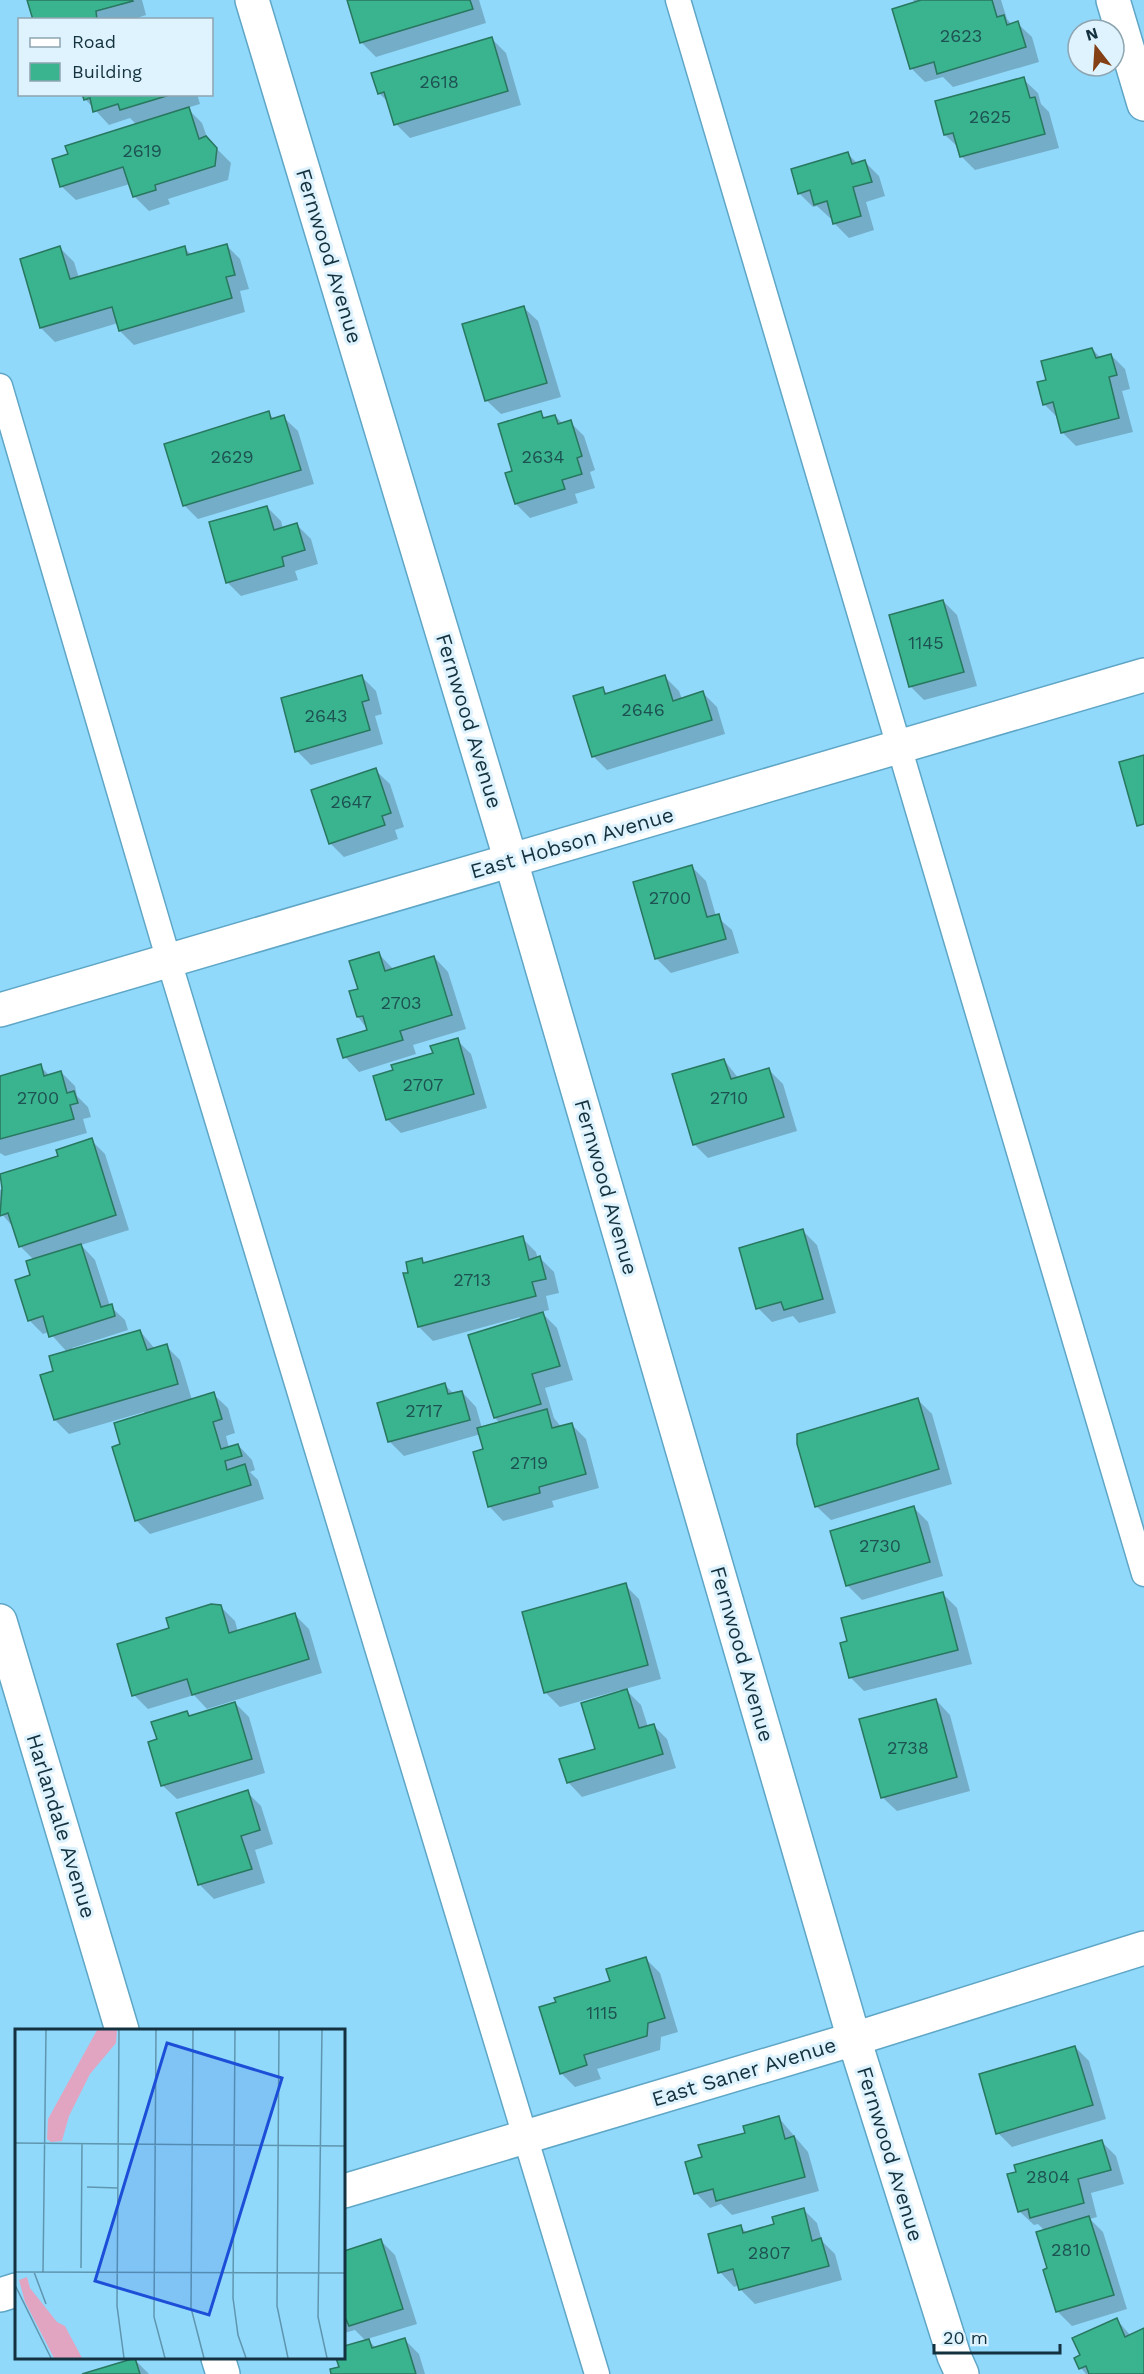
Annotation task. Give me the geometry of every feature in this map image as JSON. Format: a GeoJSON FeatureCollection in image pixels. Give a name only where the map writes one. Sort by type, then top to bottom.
{"type":"FeatureCollection","features":[{"type":"Feature","properties":{"kind":"street","name":"Fernwood Avenue"},"geometry":{"type":"LineString","coordinates":[[252,0],[511,861],[854,2039],[954,2356],[962,2374]]}},
{"type":"Feature","properties":{"kind":"street"},"geometry":{"type":"LineString","coordinates":[[1113,0],[1144,104]]}},
{"type":"Feature","properties":{"kind":"street","name":"East Hobson Avenue"},"geometry":{"type":"LineString","coordinates":[[0,1010],[1144,675]]}},
{"type":"Feature","properties":{"kind":"street","name":"Harlandale Avenue"},"geometry":{"type":"LineString","coordinates":[[0,1621],[121,2029]]}},
{"type":"Feature","properties":{"kind":"street","name":"East Saner Avenue"},"geometry":{"type":"LineString","coordinates":[[345,2191],[854,2039],[1144,1948]]}},
{"type":"Feature","properties":{"kind":"street"},"geometry":{"type":"LineString","coordinates":[[0,2295],[15,2290]]}},
{"type":"Feature","properties":{"kind":"street"},"geometry":{"type":"LineString","coordinates":[[218,2359],[223,2374]]}},
{"type":"Feature","properties":{"kind":"lane"},"geometry":{"type":"LineString","coordinates":[[678,0],[1144,1574]]}},
{"type":"Feature","properties":{"kind":"lane"},"geometry":{"type":"LineString","coordinates":[[0,386],[169,961],[597,2374]]}},
{"type":"Feature","properties":{"kind":"building"},"geometry":{"type":"Polygon","coordinates":[[[27,0],[133,1],[96,11],[97,18],[32,18],[27,0]]]}},
{"type":"Feature","properties":{"kind":"building"},"geometry":{"type":"Polygon","coordinates":[[[347,0],[470,0],[473,9],[360,43],[347,0]]]}},
{"type":"Feature","properties":{"kind":"building"},"geometry":{"type":"Polygon","coordinates":[[[921,0],[992,0],[997,17],[1004,15],[1007,25],[1018,21],[1026,47],[937,74],[934,62],[910,69],[892,9],[921,0]]]}},
{"type":"Feature","properties":{"kind":"building"},"geometry":{"type":"Polygon","coordinates":[[[492,37],[508,91],[394,125],[384,92],[378,94],[371,73],[492,37]]]}},
{"type":"Feature","properties":{"kind":"building"},"geometry":{"type":"Polygon","coordinates":[[[1024,77],[1030,98],[1035,97],[1045,134],[960,157],[953,133],[944,135],[935,101],[1024,77]]]}},
{"type":"Feature","properties":{"kind":"building"},"geometry":{"type":"Polygon","coordinates":[[[83,96],[166,96],[120,110],[118,104],[93,112],[90,98],[84,100],[83,96]]]}},
{"type":"Feature","properties":{"kind":"building"},"geometry":{"type":"Polygon","coordinates":[[[189,107],[199,139],[206,136],[217,148],[215,166],[155,185],[156,190],[133,197],[123,167],[60,187],[52,159],[68,154],[65,146],[189,107]]]}},
{"type":"Feature","properties":{"kind":"building"},"geometry":{"type":"Polygon","coordinates":[[[848,152],[852,164],[865,160],[872,182],[853,187],[861,216],[833,224],[827,201],[814,205],[810,190],[798,194],[791,169],[848,152]]]}},
{"type":"Feature","properties":{"kind":"building"},"geometry":{"type":"Polygon","coordinates":[[[227,244],[235,275],[226,277],[232,298],[119,331],[112,307],[40,328],[20,259],[60,246],[70,279],[185,246],[187,255],[227,244]]]}},
{"type":"Feature","properties":{"kind":"building"},"geometry":{"type":"Polygon","coordinates":[[[524,306],[547,383],[485,401],[462,324],[524,306]]]}},
{"type":"Feature","properties":{"kind":"building"},"geometry":{"type":"Polygon","coordinates":[[[1092,348],[1096,358],[1111,354],[1117,375],[1109,377],[1119,418],[1061,433],[1053,402],[1043,405],[1037,382],[1046,380],[1041,361],[1092,348]]]}},
{"type":"Feature","properties":{"kind":"building"},"geometry":{"type":"Polygon","coordinates":[[[269,411],[271,419],[284,415],[301,470],[183,506],[164,444],[269,411]]]}},
{"type":"Feature","properties":{"kind":"building"},"geometry":{"type":"Polygon","coordinates":[[[541,411],[543,418],[555,415],[558,424],[571,420],[582,456],[577,458],[582,474],[562,480],[565,489],[515,504],[505,473],[512,471],[498,424],[541,411]]]}},
{"type":"Feature","properties":{"kind":"building"},"geometry":{"type":"Polygon","coordinates":[[[267,506],[274,530],[297,523],[305,550],[282,557],[284,566],[226,583],[209,522],[267,506]]]}},
{"type":"Feature","properties":{"kind":"building"},"geometry":{"type":"Polygon","coordinates":[[[943,600],[964,672],[909,687],[889,615],[943,600]]]}},
{"type":"Feature","properties":{"kind":"building"},"geometry":{"type":"Polygon","coordinates":[[[362,675],[369,700],[362,702],[370,730],[295,752],[281,698],[362,675]]]}},
{"type":"Feature","properties":{"kind":"building"},"geometry":{"type":"Polygon","coordinates":[[[665,675],[673,701],[703,691],[712,720],[592,757],[573,696],[603,687],[605,694],[665,675]]]}},
{"type":"Feature","properties":{"kind":"building"},"geometry":{"type":"Polygon","coordinates":[[[1144,755],[1144,824],[1137,826],[1119,762],[1144,755]]]}},
{"type":"Feature","properties":{"kind":"building"},"geometry":{"type":"Polygon","coordinates":[[[376,768],[391,813],[382,816],[385,825],[329,844],[311,790],[376,768]]]}},
{"type":"Feature","properties":{"kind":"building"},"geometry":{"type":"Polygon","coordinates":[[[692,865],[707,917],[719,914],[726,939],[655,959],[633,882],[692,865]]]}},
{"type":"Feature","properties":{"kind":"building"},"geometry":{"type":"Polygon","coordinates":[[[379,952],[385,971],[434,956],[452,1015],[400,1031],[403,1040],[343,1058],[337,1039],[367,1030],[363,1016],[357,1017],[349,991],[358,989],[349,961],[379,952]]]}},
{"type":"Feature","properties":{"kind":"building"},"geometry":{"type":"Polygon","coordinates":[[[458,1038],[474,1094],[386,1120],[373,1076],[393,1070],[391,1065],[433,1053],[430,1046],[458,1038]]]}},
{"type":"Feature","properties":{"kind":"building"},"geometry":{"type":"Polygon","coordinates":[[[724,1059],[731,1079],[769,1068],[784,1117],[693,1145],[672,1074],[724,1059]]]}},
{"type":"Feature","properties":{"kind":"building"},"geometry":{"type":"Polygon","coordinates":[[[41,1064],[44,1076],[61,1071],[67,1093],[74,1091],[78,1103],[70,1105],[74,1119],[0,1139],[0,1076],[41,1064]]]}},
{"type":"Feature","properties":{"kind":"building"},"geometry":{"type":"Polygon","coordinates":[[[92,1138],[116,1215],[19,1247],[8,1213],[0,1216],[2,1188],[0,1174],[58,1156],[56,1150],[92,1138]]]}},
{"type":"Feature","properties":{"kind":"building"},"geometry":{"type":"Polygon","coordinates":[[[803,1229],[823,1299],[784,1310],[781,1302],[756,1309],[739,1248],[803,1229]]]}},
{"type":"Feature","properties":{"kind":"building"},"geometry":{"type":"Polygon","coordinates":[[[523,1236],[529,1260],[540,1256],[546,1279],[532,1282],[536,1296],[418,1327],[403,1273],[408,1273],[406,1262],[422,1258],[423,1263],[523,1236]]]}},
{"type":"Feature","properties":{"kind":"building"},"geometry":{"type":"Polygon","coordinates":[[[81,1244],[101,1307],[112,1304],[115,1316],[49,1337],[43,1316],[28,1321],[15,1280],[30,1275],[26,1261],[81,1244]]]}},
{"type":"Feature","properties":{"kind":"building"},"geometry":{"type":"Polygon","coordinates":[[[543,1312],[560,1366],[532,1374],[541,1404],[494,1418],[468,1335],[543,1312]]]}},
{"type":"Feature","properties":{"kind":"building"},"geometry":{"type":"Polygon","coordinates":[[[140,1330],[147,1350],[167,1344],[178,1384],[54,1420],[40,1375],[53,1371],[49,1356],[140,1330]]]}},
{"type":"Feature","properties":{"kind":"building"},"geometry":{"type":"Polygon","coordinates":[[[445,1383],[448,1394],[462,1391],[470,1420],[388,1442],[377,1403],[445,1383]]]}},
{"type":"Feature","properties":{"kind":"building"},"geometry":{"type":"Polygon","coordinates":[[[214,1392],[222,1419],[213,1422],[221,1449],[238,1444],[242,1456],[225,1461],[227,1470],[245,1464],[251,1485],[135,1521],[112,1447],[120,1444],[114,1423],[214,1392]]]}},
{"type":"Feature","properties":{"kind":"building"},"geometry":{"type":"Polygon","coordinates":[[[918,1398],[939,1469],[815,1507],[797,1444],[797,1434],[918,1398]]]}},
{"type":"Feature","properties":{"kind":"building"},"geometry":{"type":"Polygon","coordinates":[[[547,1409],[552,1428],[572,1423],[586,1474],[539,1487],[540,1493],[488,1507],[473,1452],[483,1449],[477,1428],[547,1409]]]}},
{"type":"Feature","properties":{"kind":"building"},"geometry":{"type":"Polygon","coordinates":[[[914,1506],[930,1562],[846,1586],[830,1531],[914,1506]]]}},
{"type":"Feature","properties":{"kind":"building"},"geometry":{"type":"Polygon","coordinates":[[[626,1583],[648,1665],[544,1693],[522,1612],[626,1583]]]}},
{"type":"Feature","properties":{"kind":"building"},"geometry":{"type":"Polygon","coordinates":[[[943,1592],[958,1650],[849,1678],[840,1643],[847,1641],[841,1618],[943,1592]]]}},
{"type":"Feature","properties":{"kind":"building"},"geometry":{"type":"Polygon","coordinates":[[[211,1604],[221,1605],[229,1633],[295,1613],[309,1659],[192,1695],[187,1679],[132,1696],[117,1644],[169,1628],[166,1618],[211,1604]]]}},
{"type":"Feature","properties":{"kind":"building"},"geometry":{"type":"Polygon","coordinates":[[[627,1689],[639,1728],[654,1724],[663,1754],[567,1783],[559,1759],[595,1749],[581,1703],[627,1689]]]}},
{"type":"Feature","properties":{"kind":"building"},"geometry":{"type":"Polygon","coordinates":[[[936,1699],[957,1777],[881,1798],[859,1719],[936,1699]]]}},
{"type":"Feature","properties":{"kind":"building"},"geometry":{"type":"Polygon","coordinates":[[[235,1702],[252,1759],[161,1786],[148,1742],[157,1739],[151,1722],[187,1711],[189,1716],[235,1702]]]}},
{"type":"Feature","properties":{"kind":"building"},"geometry":{"type":"Polygon","coordinates":[[[248,1790],[260,1830],[241,1836],[252,1869],[198,1885],[176,1813],[248,1790]]]}},
{"type":"Feature","properties":{"kind":"building"},"geometry":{"type":"Polygon","coordinates":[[[646,1957],[665,2018],[648,2023],[647,2036],[584,2055],[587,2065],[560,2074],[539,2007],[556,2002],[554,1998],[610,1981],[606,1969],[646,1957]]]}},
{"type":"Feature","properties":{"kind":"building"},"geometry":{"type":"Polygon","coordinates":[[[1075,2046],[1093,2105],[996,2134],[979,2074],[1075,2046]]]}},
{"type":"Feature","properties":{"kind":"building"},"geometry":{"type":"Polygon","coordinates":[[[779,2116],[785,2139],[794,2136],[805,2177],[716,2201],[713,2189],[694,2194],[685,2162],[702,2157],[698,2145],[745,2133],[743,2126],[779,2116]]]}},
{"type":"Feature","properties":{"kind":"building"},"geometry":{"type":"Polygon","coordinates":[[[1102,2140],[1111,2170],[1078,2179],[1084,2203],[1030,2218],[1028,2209],[1018,2212],[1007,2174],[1016,2172],[1014,2165],[1102,2140]]]}},
{"type":"Feature","properties":{"kind":"building"},"geometry":{"type":"Polygon","coordinates":[[[804,2208],[812,2241],[821,2238],[829,2266],[739,2290],[733,2269],[718,2273],[708,2234],[741,2225],[743,2233],[774,2224],[772,2217],[804,2208]]]}},
{"type":"Feature","properties":{"kind":"building"},"geometry":{"type":"Polygon","coordinates":[[[1089,2216],[1114,2295],[1056,2312],[1043,2270],[1047,2268],[1036,2232],[1089,2216]]]}},
{"type":"Feature","properties":{"kind":"building"},"geometry":{"type":"Polygon","coordinates":[[[381,2239],[403,2309],[349,2326],[345,2317],[345,2251],[381,2239]]]}},
{"type":"Feature","properties":{"kind":"building"},"geometry":{"type":"Polygon","coordinates":[[[1117,2318],[1125,2337],[1144,2328],[1144,2374],[1089,2374],[1086,2366],[1079,2369],[1074,2358],[1080,2355],[1072,2338],[1117,2318]]]}},
{"type":"Feature","properties":{"kind":"building"},"geometry":{"type":"Polygon","coordinates":[[[405,2338],[416,2374],[331,2374],[330,2369],[339,2367],[336,2359],[345,2359],[345,2346],[369,2339],[372,2348],[405,2338]]]}},
{"type":"Feature","properties":{"kind":"building"},"geometry":{"type":"Polygon","coordinates":[[[135,2359],[140,2374],[82,2374],[135,2359]]]}}]}
